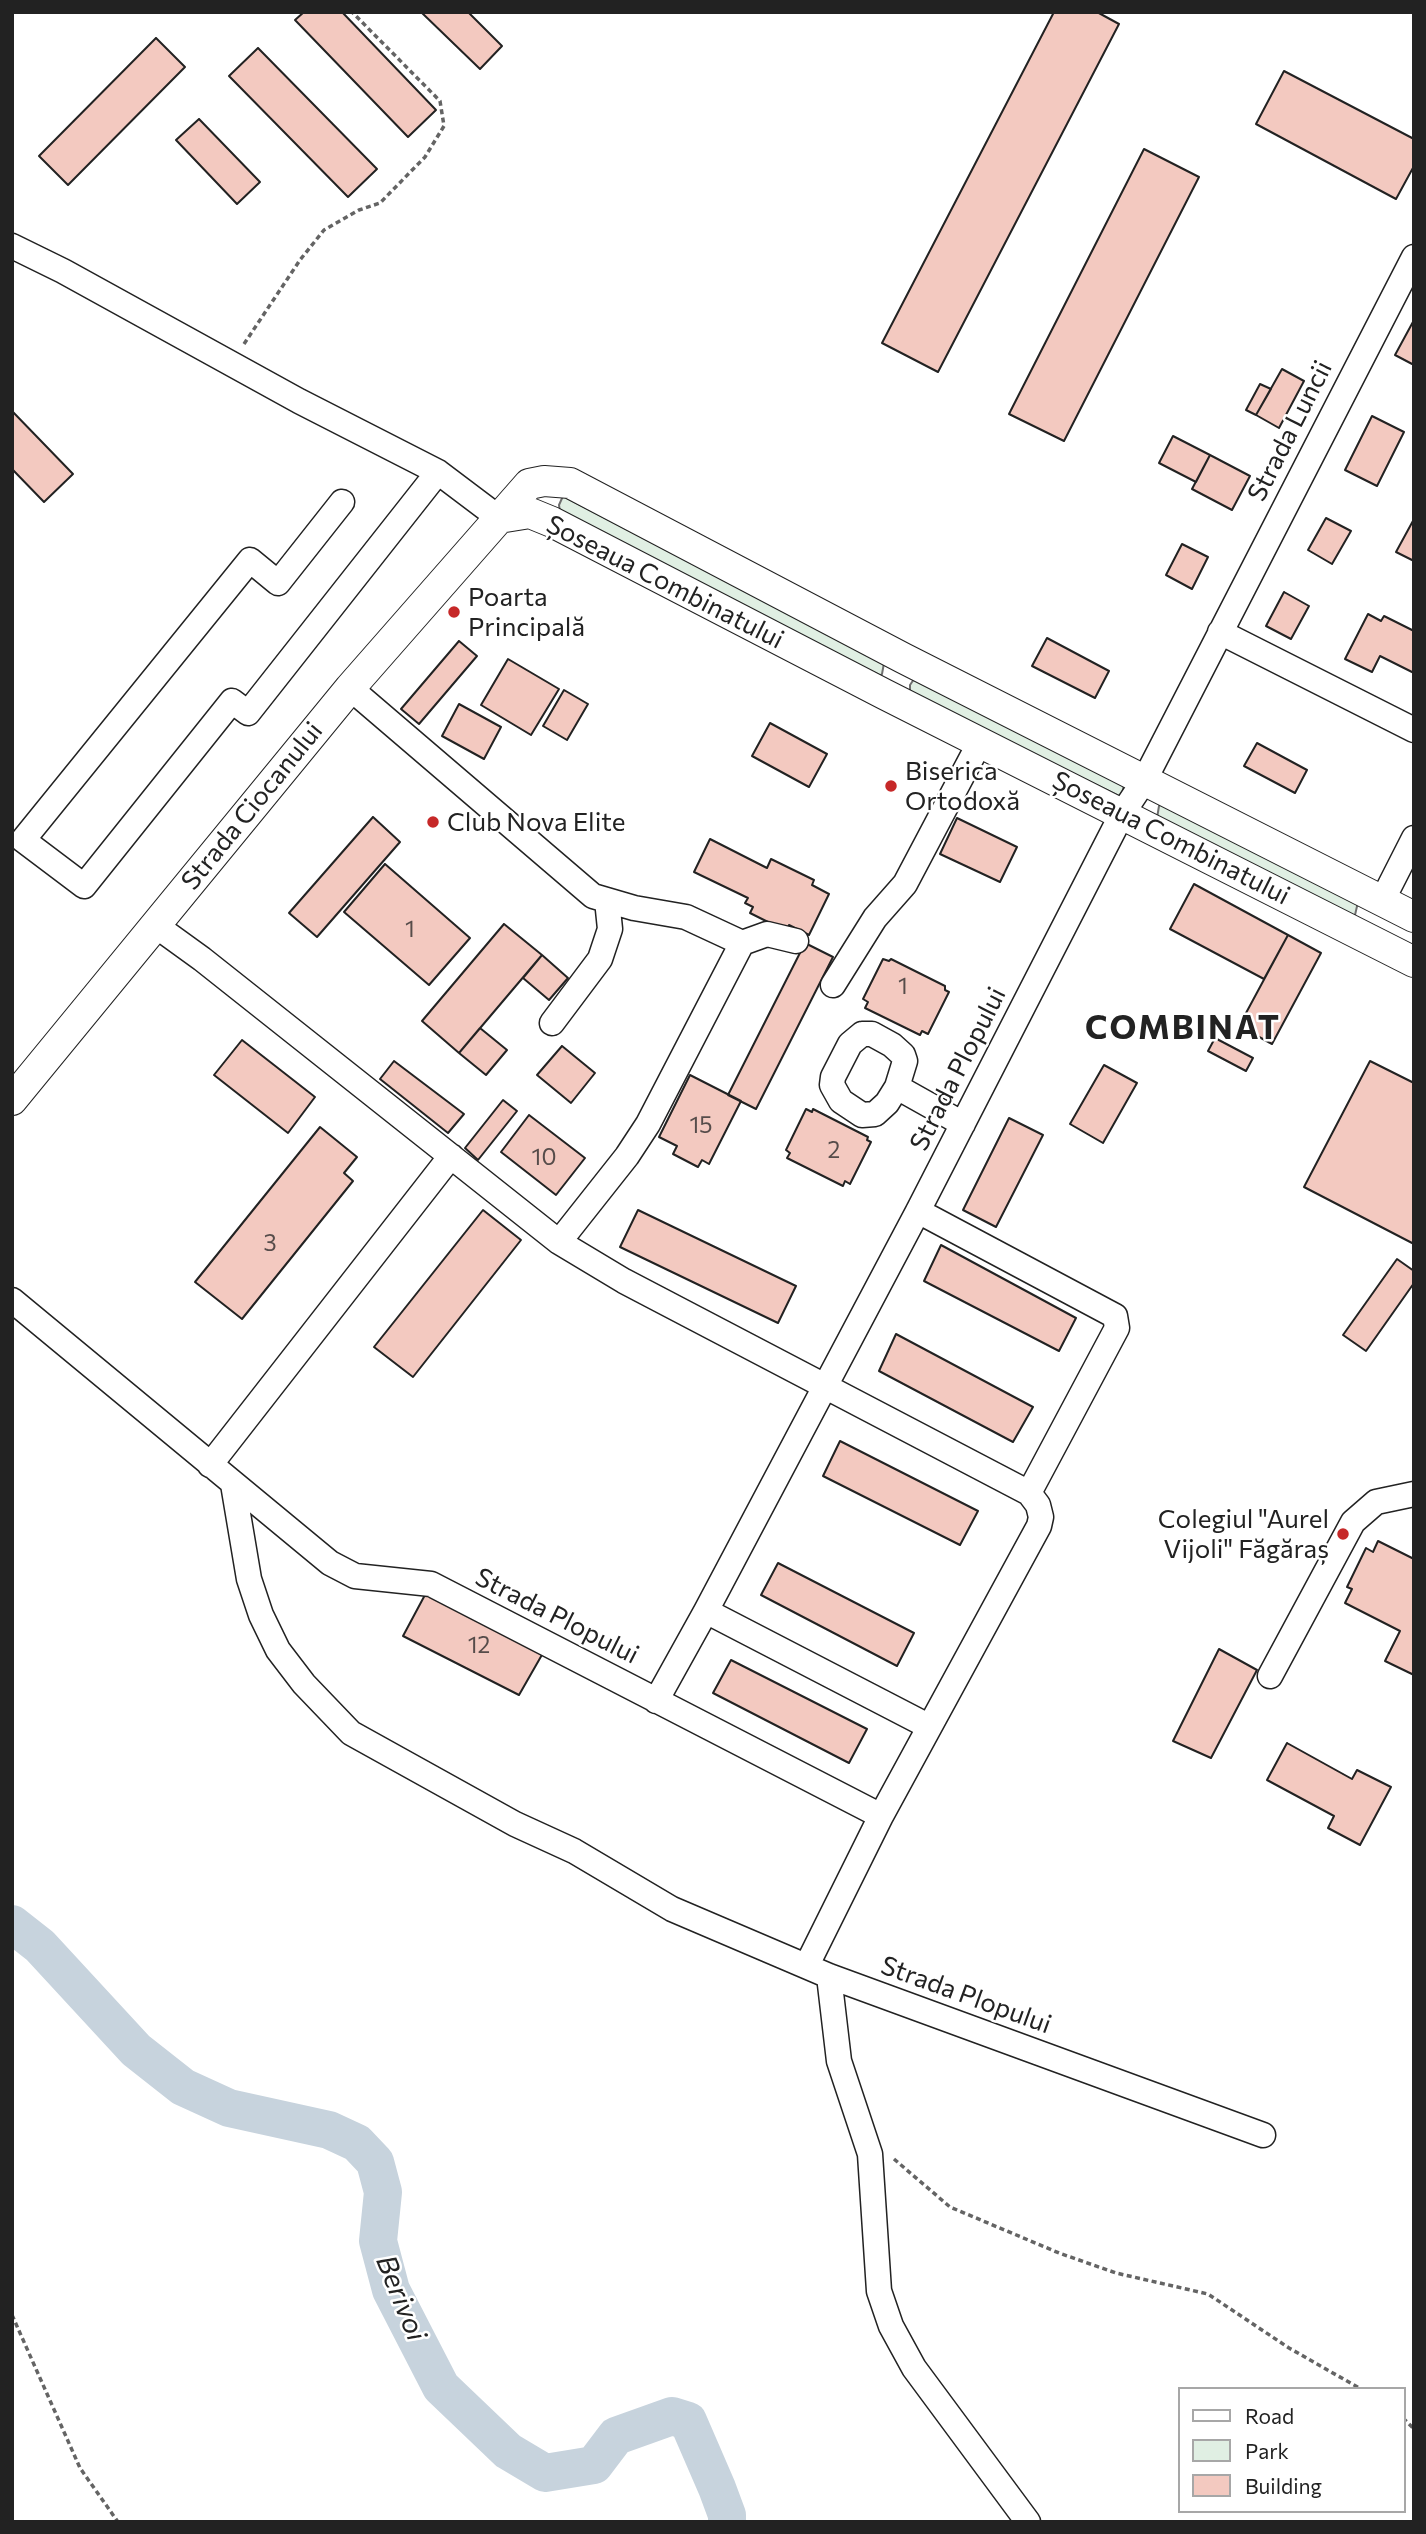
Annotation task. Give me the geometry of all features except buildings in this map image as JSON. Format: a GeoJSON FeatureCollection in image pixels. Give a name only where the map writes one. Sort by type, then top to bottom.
{"type":"FeatureCollection","features":[{"type":"Feature","properties":{"kind":"main road","name":"Șoseaua Combinatului"},"geometry":{"type":"LineString","coordinates":[[499,518],[529,484],[544,481],[570,483],[903,658],[1414,917]]}},
{"type":"Feature","properties":{"kind":"main road","name":"Șoseaua Combinatului"},"geometry":{"type":"LineString","coordinates":[[499,518],[530,513],[552,522],[884,694],[1414,962]]}},
{"type":"Feature","properties":{"kind":"main road","name":"Strada Ciocanului"},"geometry":{"type":"LineString","coordinates":[[12,1100],[349,688],[499,518]]}},
{"type":"Feature","properties":{"kind":"main road"},"geometry":{"type":"LineString","coordinates":[[884,694],[903,658]]}},
{"type":"Feature","properties":{"kind":"main road"},"geometry":{"type":"LineString","coordinates":[[1364,936],[1382,901]]}},
{"type":"Feature","properties":{"kind":"street"},"geometry":{"type":"LineString","coordinates":[[12,246],[438,472],[499,518]]}},
{"type":"Feature","properties":{"kind":"street","name":"Strada Luncii"},"geometry":{"type":"LineString","coordinates":[[1144,781],[1414,257]]}},
{"type":"Feature","properties":{"kind":"street"},"geometry":{"type":"LineString","coordinates":[[342,502],[278,583],[250,560],[23,840],[84,886],[232,701],[248,713],[438,472]]}},
{"type":"Feature","properties":{"kind":"street"},"geometry":{"type":"LineString","coordinates":[[1220,632],[1414,730]]}},
{"type":"Feature","properties":{"kind":"street"},"geometry":{"type":"LineString","coordinates":[[349,688],[593,895],[634,908],[686,917],[742,943]]}},
{"type":"Feature","properties":{"kind":"street"},"geometry":{"type":"LineString","coordinates":[[833,985],[875,918],[905,884],[980,743]]}},
{"type":"Feature","properties":{"kind":"street","name":"Strada Plopului"},"geometry":{"type":"LineString","coordinates":[[656,1700],[918,1211],[1122,814],[1144,781]]}},
{"type":"Feature","properties":{"kind":"street"},"geometry":{"type":"LineString","coordinates":[[1382,901],[1414,838]]}},
{"type":"Feature","properties":{"kind":"street"},"geometry":{"type":"LineString","coordinates":[[552,1023],[600,958],[610,929],[607,900]]}},
{"type":"Feature","properties":{"kind":"street"},"geometry":{"type":"LineString","coordinates":[[155,925],[202,959],[559,1242],[624,1281],[1030,1493],[1038,1505],[1041,1517],[1039,1526],[928,1726],[807,1965]]}},
{"type":"Feature","properties":{"kind":"street"},"geometry":{"type":"LineString","coordinates":[[559,1242],[627,1156],[648,1124],[742,943],[767,934],[796,941]]}},
{"type":"Feature","properties":{"kind":"street"},"geometry":{"type":"LineString","coordinates":[[897,1087],[963,1124]]}},
{"type":"Feature","properties":{"kind":"street"},"geometry":{"type":"LineString","coordinates":[[210,1465],[452,1156]]}},
{"type":"Feature","properties":{"kind":"street"},"geometry":{"type":"LineString","coordinates":[[918,1211],[1115,1316],[1117,1328],[1030,1493]]}},
{"type":"Feature","properties":{"kind":"street"},"geometry":{"type":"LineString","coordinates":[[12,1300],[233,1484]]}},
{"type":"Feature","properties":{"kind":"street","name":"Strada Plopului"},"geometry":{"type":"LineString","coordinates":[[233,1484],[330,1563],[355,1576],[431,1584],[881,1816]]}},
{"type":"Feature","properties":{"kind":"street","name":"Strada Plopului"},"geometry":{"type":"LineString","coordinates":[[233,1484],[249,1579],[261,1615],[278,1650],[304,1684],[351,1733],[515,1824],[574,1852],[672,1909],[829,1976],[1263,2135]]}},
{"type":"Feature","properties":{"kind":"street"},"geometry":{"type":"LineString","coordinates":[[1270,1675],[1353,1522],[1376,1502],[1414,1494]]}},
{"type":"Feature","properties":{"kind":"street"},"geometry":{"type":"LineString","coordinates":[[706,1611],[928,1726]]}},
{"type":"Feature","properties":{"kind":"street"},"geometry":{"type":"LineString","coordinates":[[829,1976],[839,2061],[870,2154],[879,2291],[891,2326],[914,2368],[1028,2522]]}},
{"type":"Feature","properties":{"kind":"path"},"geometry":{"type":"LineString","coordinates":[[231,364],[300,260],[324,230],[359,210],[380,203],[425,156],[444,126],[440,101],[352,12]]}},
{"type":"Feature","properties":{"kind":"path"},"geometry":{"type":"LineString","coordinates":[[866,2139],[910,2171],[950,2207],[1059,2253],[1116,2273],[1208,2294],[1289,2348],[1357,2387]]}},
{"type":"Feature","properties":{"kind":"path"},"geometry":{"type":"LineString","coordinates":[[12,2315],[80,2468],[118,2522]]}},
{"type":"Feature","properties":{"kind":"green space"},"geometry":{"type":"Polygon","coordinates":[[[563,496],[884,663],[882,674],[880,676],[560,512],[559,505],[563,496]]]}},
{"type":"Feature","properties":{"kind":"green space"},"geometry":{"type":"Polygon","coordinates":[[[914,679],[1124,785],[1122,794],[1119,796],[914,696],[910,685],[914,679]]]}},
{"type":"Feature","properties":{"kind":"green space"},"geometry":{"type":"Polygon","coordinates":[[[1163,803],[1358,902],[1355,915],[1351,919],[1157,818],[1159,806],[1163,803]]]}},
{"type":"Feature","properties":{"kind":"waterway","name":"Berivoi"},"geometry":{"type":"LineString","coordinates":[[12,1924],[40,1946],[136,2050],[183,2087],[229,2108],[329,2130],[357,2143],[375,2162],[383,2192],[378,2241],[391,2290],[441,2387],[508,2451],[545,2473],[594,2465],[616,2436],[672,2416],[688,2421],[717,2488],[727,2522]]}},
{"type":"Feature","properties":{"kind":"place","name":"Poarta Principală"},"geometry":{"type":"Point","coordinates":[454,612]}},
{"type":"Feature","properties":{"kind":"place","name":"Biserica Ortodoxă"},"geometry":{"type":"Point","coordinates":[891,786]}},
{"type":"Feature","properties":{"kind":"place","name":"Club Nova Elite"},"geometry":{"type":"Point","coordinates":[433,822]}},
{"type":"Feature","properties":{"kind":"place","name":"Colegiul \"Aurel Vijoli\" Făgăraș"},"geometry":{"type":"Point","coordinates":[1343,1534]}},
{"type":"Feature","properties":{"kind":"district","name":"COMBINAT"},"geometry":{"type":"Point","coordinates":[1183,1028]}}]}
